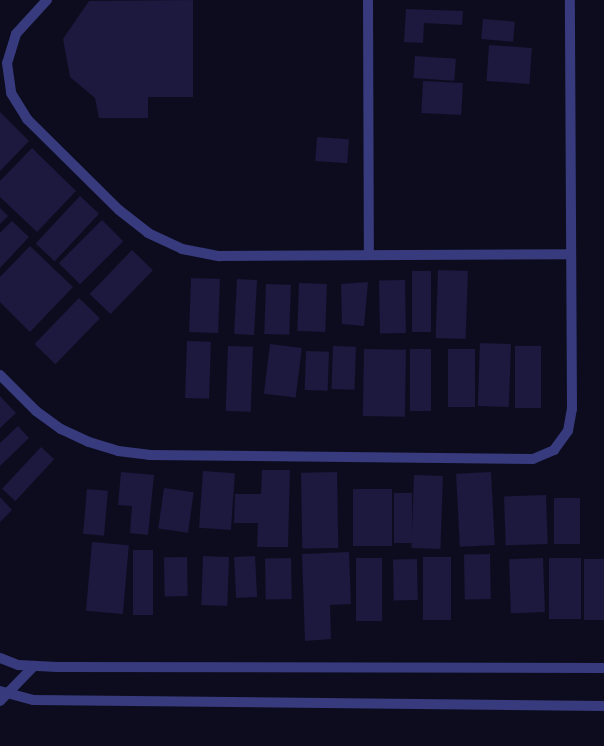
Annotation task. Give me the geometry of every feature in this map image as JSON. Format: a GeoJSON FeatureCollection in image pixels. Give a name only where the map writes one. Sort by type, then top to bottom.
{"type":"FeatureCollection","features":[{"type":"Feature","properties":{"kind":"street"},"geometry":{"type":"LineString","coordinates":[[47,0],[16,34],[8,63],[11,93],[27,119],[119,210],[148,233],[182,249],[219,256],[572,254]]}},
{"type":"Feature","properties":{"kind":"street"},"geometry":{"type":"LineString","coordinates":[[368,0],[368,255]]}},
{"type":"Feature","properties":{"kind":"street"},"geometry":{"type":"LineString","coordinates":[[0,376],[36,411],[61,429],[89,442],[118,451],[149,455],[533,459],[554,450],[568,431],[572,409],[570,0]]}},
{"type":"Feature","properties":{"kind":"street"},"geometry":{"type":"LineString","coordinates":[[0,658],[18,665],[34,666],[604,668]]}},
{"type":"Feature","properties":{"kind":"street"},"geometry":{"type":"LineString","coordinates":[[2,695],[34,666]]}},
{"type":"Feature","properties":{"kind":"street"},"geometry":{"type":"LineString","coordinates":[[2,695],[33,700],[604,706]]}},
{"type":"Feature","properties":{"kind":"building"},"geometry":{"type":"Polygon","coordinates":[[[193,0],[193,97],[148,97],[148,118],[99,118],[95,98],[70,77],[63,39],[89,1],[193,0]]]}},
{"type":"Feature","properties":{"kind":"building"},"geometry":{"type":"Polygon","coordinates":[[[406,9],[463,11],[462,25],[424,23],[423,43],[404,42],[406,9]]]}},
{"type":"Feature","properties":{"kind":"building"},"geometry":{"type":"Polygon","coordinates":[[[483,19],[515,22],[513,42],[481,39],[483,19]]]}},
{"type":"Feature","properties":{"kind":"building"},"geometry":{"type":"Polygon","coordinates":[[[489,45],[532,48],[529,84],[486,81],[489,45]]]}},
{"type":"Feature","properties":{"kind":"building"},"geometry":{"type":"Polygon","coordinates":[[[415,56],[456,59],[454,81],[413,78],[415,56]]]}},
{"type":"Feature","properties":{"kind":"building"},"geometry":{"type":"Polygon","coordinates":[[[423,81],[463,83],[461,115],[421,113],[423,81]]]}},
{"type":"Feature","properties":{"kind":"building"},"geometry":{"type":"Polygon","coordinates":[[[0,112],[29,141],[0,171],[0,112]]]}},
{"type":"Feature","properties":{"kind":"building"},"geometry":{"type":"Polygon","coordinates":[[[317,137],[349,139],[347,163],[315,161],[317,137]]]}},
{"type":"Feature","properties":{"kind":"building"},"geometry":{"type":"Polygon","coordinates":[[[32,148],[76,191],[37,232],[0,197],[0,181],[32,148]]]}},
{"type":"Feature","properties":{"kind":"building"},"geometry":{"type":"Polygon","coordinates":[[[80,196],[99,214],[55,261],[36,244],[80,196]]]}},
{"type":"Feature","properties":{"kind":"building"},"geometry":{"type":"Polygon","coordinates":[[[0,208],[8,216],[0,224],[0,208]]]}},
{"type":"Feature","properties":{"kind":"building"},"geometry":{"type":"Polygon","coordinates":[[[102,220],[123,241],[80,284],[59,263],[102,220]]]}},
{"type":"Feature","properties":{"kind":"building"},"geometry":{"type":"Polygon","coordinates":[[[12,221],[29,237],[0,268],[0,233],[12,221]]]}},
{"type":"Feature","properties":{"kind":"building"},"geometry":{"type":"Polygon","coordinates":[[[30,246],[73,287],[30,332],[0,302],[0,277],[30,246]]]}},
{"type":"Feature","properties":{"kind":"building"},"geometry":{"type":"Polygon","coordinates":[[[132,250],[153,270],[110,314],[90,294],[132,250]]]}},
{"type":"Feature","properties":{"kind":"building"},"geometry":{"type":"Polygon","coordinates":[[[438,270],[468,271],[466,339],[436,338],[438,270]]]}},
{"type":"Feature","properties":{"kind":"building"},"geometry":{"type":"Polygon","coordinates":[[[412,271],[431,271],[431,332],[412,332],[412,271]]]}},
{"type":"Feature","properties":{"kind":"building"},"geometry":{"type":"Polygon","coordinates":[[[191,278],[220,279],[218,333],[189,332],[191,278]]]}},
{"type":"Feature","properties":{"kind":"building"},"geometry":{"type":"Polygon","coordinates":[[[237,279],[257,280],[254,335],[234,334],[237,279]]]}},
{"type":"Feature","properties":{"kind":"building"},"geometry":{"type":"Polygon","coordinates":[[[379,280],[405,280],[406,333],[380,333],[379,280]]]}},
{"type":"Feature","properties":{"kind":"building"},"geometry":{"type":"Polygon","coordinates":[[[368,282],[364,326],[342,324],[341,284],[368,282]]]}},
{"type":"Feature","properties":{"kind":"building"},"geometry":{"type":"Polygon","coordinates":[[[299,283],[327,284],[325,332],[297,331],[299,283]]]}},
{"type":"Feature","properties":{"kind":"building"},"geometry":{"type":"Polygon","coordinates":[[[266,284],[291,285],[289,335],[264,334],[266,284]]]}},
{"type":"Feature","properties":{"kind":"building"},"geometry":{"type":"Polygon","coordinates":[[[79,298],[100,318],[55,364],[35,344],[79,298]]]}},
{"type":"Feature","properties":{"kind":"building"},"geometry":{"type":"Polygon","coordinates":[[[187,341],[211,342],[209,399],[185,398],[187,341]]]}},
{"type":"Feature","properties":{"kind":"building"},"geometry":{"type":"Polygon","coordinates":[[[480,343],[511,344],[509,407],[478,406],[480,343]]]}},
{"type":"Feature","properties":{"kind":"building"},"geometry":{"type":"Polygon","coordinates":[[[270,344],[302,348],[296,398],[264,394],[270,344]]]}},
{"type":"Feature","properties":{"kind":"building"},"geometry":{"type":"Polygon","coordinates":[[[228,346],[253,347],[251,412],[226,411],[228,346]]]}},
{"type":"Feature","properties":{"kind":"building"},"geometry":{"type":"Polygon","coordinates":[[[333,346],[356,347],[354,390],[331,389],[333,346]]]}},
{"type":"Feature","properties":{"kind":"building"},"geometry":{"type":"Polygon","coordinates":[[[515,346],[541,346],[541,408],[515,408],[515,346]]]}},
{"type":"Feature","properties":{"kind":"building"},"geometry":{"type":"Polygon","coordinates":[[[364,349],[406,350],[405,417],[363,416],[364,349]]]}},
{"type":"Feature","properties":{"kind":"building"},"geometry":{"type":"Polygon","coordinates":[[[410,349],[431,349],[431,411],[410,411],[410,349]]]}},
{"type":"Feature","properties":{"kind":"building"},"geometry":{"type":"Polygon","coordinates":[[[448,349],[475,349],[475,407],[448,407],[448,349]]]}},
{"type":"Feature","properties":{"kind":"building"},"geometry":{"type":"Polygon","coordinates":[[[306,351],[329,352],[328,391],[305,390],[306,351]]]}},
{"type":"Feature","properties":{"kind":"building"},"geometry":{"type":"Polygon","coordinates":[[[0,396],[16,413],[0,428],[0,396]]]}},
{"type":"Feature","properties":{"kind":"building"},"geometry":{"type":"Polygon","coordinates":[[[18,426],[29,438],[0,466],[0,443],[18,426]]]}},
{"type":"Feature","properties":{"kind":"building"},"geometry":{"type":"Polygon","coordinates":[[[41,447],[54,459],[15,501],[2,489],[41,447]]]}},
{"type":"Feature","properties":{"kind":"building"},"geometry":{"type":"Polygon","coordinates":[[[262,470],[290,470],[288,547],[257,547],[258,523],[234,523],[235,494],[261,494],[262,470]]]}},
{"type":"Feature","properties":{"kind":"building"},"geometry":{"type":"Polygon","coordinates":[[[203,471],[235,473],[231,530],[199,528],[203,471]]]}},
{"type":"Feature","properties":{"kind":"building"},"geometry":{"type":"Polygon","coordinates":[[[121,472],[154,475],[148,535],[130,533],[132,506],[118,505],[121,472]]]}},
{"type":"Feature","properties":{"kind":"building"},"geometry":{"type":"Polygon","coordinates":[[[337,472],[338,548],[302,549],[301,473],[337,472]]]}},
{"type":"Feature","properties":{"kind":"building"},"geometry":{"type":"Polygon","coordinates":[[[491,472],[495,545],[460,547],[456,474],[491,472]]]}},
{"type":"Feature","properties":{"kind":"building"},"geometry":{"type":"Polygon","coordinates":[[[414,475],[443,476],[440,549],[411,548],[414,475]]]}},
{"type":"Feature","properties":{"kind":"building"},"geometry":{"type":"Polygon","coordinates":[[[164,488],[194,492],[188,533],[158,529],[164,488]]]}},
{"type":"Feature","properties":{"kind":"building"},"geometry":{"type":"Polygon","coordinates":[[[87,489],[108,491],[104,536],[83,534],[87,489]]]}},
{"type":"Feature","properties":{"kind":"building"},"geometry":{"type":"Polygon","coordinates":[[[353,489],[392,489],[392,546],[353,546],[353,489]]]}},
{"type":"Feature","properties":{"kind":"building"},"geometry":{"type":"Polygon","coordinates":[[[394,493],[412,493],[412,543],[394,543],[394,493]]]}},
{"type":"Feature","properties":{"kind":"building"},"geometry":{"type":"Polygon","coordinates":[[[546,495],[548,544],[506,545],[504,496],[546,495]]]}},
{"type":"Feature","properties":{"kind":"building"},"geometry":{"type":"Polygon","coordinates":[[[0,497],[12,510],[0,522],[0,497]]]}},
{"type":"Feature","properties":{"kind":"building"},"geometry":{"type":"Polygon","coordinates":[[[554,498],[580,498],[580,544],[554,544],[554,498]]]}},
{"type":"Feature","properties":{"kind":"building"},"geometry":{"type":"Polygon","coordinates":[[[92,542],[129,545],[123,614],[86,611],[92,542]]]}},
{"type":"Feature","properties":{"kind":"building"},"geometry":{"type":"Polygon","coordinates":[[[133,550],[153,550],[153,615],[133,615],[133,550]]]}},
{"type":"Feature","properties":{"kind":"building"},"geometry":{"type":"Polygon","coordinates":[[[349,552],[351,604],[330,605],[331,639],[305,641],[302,554],[349,552]]]}},
{"type":"Feature","properties":{"kind":"building"},"geometry":{"type":"Polygon","coordinates":[[[464,554],[490,554],[491,599],[465,599],[464,554]]]}},
{"type":"Feature","properties":{"kind":"building"},"geometry":{"type":"Polygon","coordinates":[[[203,556],[229,557],[227,606],[201,605],[203,556]]]}},
{"type":"Feature","properties":{"kind":"building"},"geometry":{"type":"Polygon","coordinates":[[[255,556],[257,597],[236,598],[234,557],[255,556]]]}},
{"type":"Feature","properties":{"kind":"building"},"geometry":{"type":"Polygon","coordinates":[[[164,557],[187,557],[188,596],[165,596],[164,557]]]}},
{"type":"Feature","properties":{"kind":"building"},"geometry":{"type":"Polygon","coordinates":[[[423,557],[451,557],[451,620],[423,620],[423,557]]]}},
{"type":"Feature","properties":{"kind":"building"},"geometry":{"type":"Polygon","coordinates":[[[265,558],[291,558],[292,599],[266,599],[265,558]]]}},
{"type":"Feature","properties":{"kind":"building"},"geometry":{"type":"Polygon","coordinates":[[[356,558],[382,558],[382,621],[356,621],[356,558]]]}},
{"type":"Feature","properties":{"kind":"building"},"geometry":{"type":"Polygon","coordinates":[[[543,558],[545,612],[511,613],[509,559],[543,558]]]}},
{"type":"Feature","properties":{"kind":"building"},"geometry":{"type":"Polygon","coordinates":[[[549,558],[581,558],[581,619],[549,619],[549,558]]]}},
{"type":"Feature","properties":{"kind":"building"},"geometry":{"type":"Polygon","coordinates":[[[393,559],[417,559],[418,600],[394,600],[393,559]]]}},
{"type":"Feature","properties":{"kind":"building"},"geometry":{"type":"Polygon","coordinates":[[[584,559],[604,559],[604,620],[584,620],[584,559]]]}}]}
